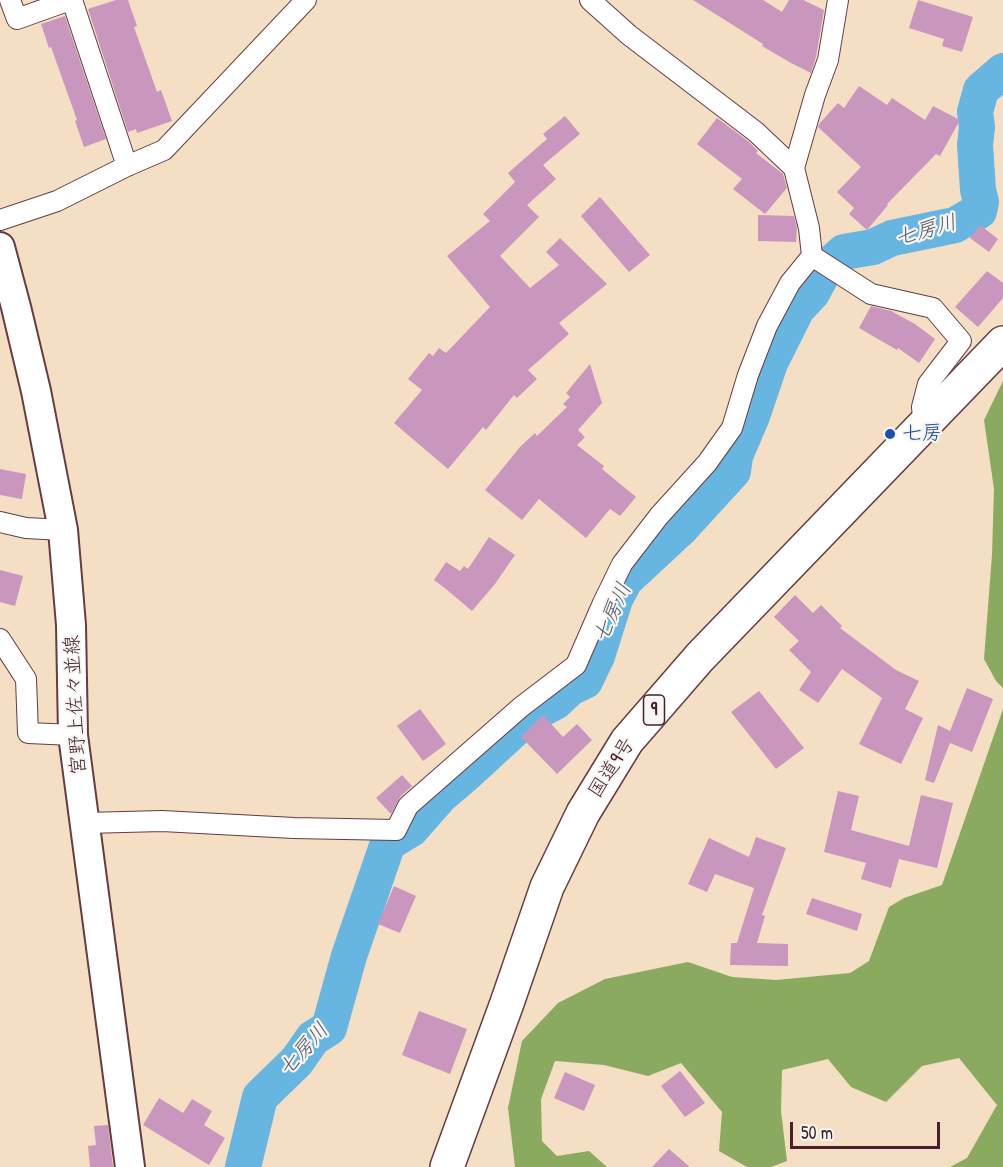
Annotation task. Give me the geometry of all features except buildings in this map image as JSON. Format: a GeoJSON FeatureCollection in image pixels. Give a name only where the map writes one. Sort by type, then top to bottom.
{"type":"FeatureCollection","features":[{"type":"Feature","properties":{"kind":"highway","name":"国道9号"},"geometry":{"type":"LineString","coordinates":[[447,1167],[547,887],[583,813],[627,741],[700,657],[1003,343]]}},
{"type":"Feature","properties":{"kind":"main road","name":"宮野上佐々並線"},"geometry":{"type":"LineString","coordinates":[[0,247],[36,391],[63,530],[72,625],[73,735],[130,1167]]}},
{"type":"Feature","properties":{"kind":"street"},"geometry":{"type":"LineString","coordinates":[[10,0],[17,19],[71,0],[127,165]]}},
{"type":"Feature","properties":{"kind":"street"},"geometry":{"type":"LineString","coordinates":[[0,220],[57,201],[127,165],[164,150],[306,0]]}},
{"type":"Feature","properties":{"kind":"street"},"geometry":{"type":"LineString","coordinates":[[590,0],[629,35],[756,132],[794,168]]}},
{"type":"Feature","properties":{"kind":"street"},"geometry":{"type":"LineString","coordinates":[[86,823],[162,821],[294,828],[396,830],[408,806],[521,707],[576,666],[622,564],[659,516],[707,464],[732,429],[748,375],[767,326],[790,283],[812,256],[809,228],[794,168],[815,95],[828,60],[838,0]]}},
{"type":"Feature","properties":{"kind":"street"},"geometry":{"type":"LineString","coordinates":[[812,256],[871,294],[933,308],[961,341],[928,384],[922,407],[924,426]]}},
{"type":"Feature","properties":{"kind":"street"},"geometry":{"type":"LineString","coordinates":[[0,522],[26,528],[63,530]]}},
{"type":"Feature","properties":{"kind":"street"},"geometry":{"type":"LineString","coordinates":[[0,639],[26,679],[28,733],[73,735]]}},
{"type":"Feature","properties":{"kind":"green space"},"geometry":{"type":"Polygon","coordinates":[[[1003,381],[1003,688],[996,681],[984,659],[992,555],[994,489],[984,420],[1003,381]]]}},
{"type":"Feature","properties":{"kind":"green space"},"geometry":{"type":"Polygon","coordinates":[[[1003,709],[1003,1167],[950,1167],[967,1158],[997,1105],[959,1058],[922,1066],[886,1102],[851,1087],[828,1059],[782,1070],[781,1111],[787,1161],[771,1167],[747,1167],[719,1151],[722,1112],[681,1063],[648,1076],[604,1065],[555,1061],[541,1099],[542,1141],[557,1156],[589,1151],[607,1167],[515,1167],[508,1108],[522,1041],[558,1003],[605,979],[688,962],[732,977],[776,980],[850,973],[869,961],[889,907],[904,898],[942,885],[1003,709]]]}},
{"type":"Feature","properties":{"kind":"waterway","name":"七房川"},"geometry":{"type":"LineString","coordinates":[[243,1167],[260,1097],[297,1061],[313,1038],[329,1028],[349,956],[388,843],[411,829],[440,796],[530,715],[555,702],[570,688],[585,681],[597,656],[615,599],[625,580],[681,528],[733,471],[735,456],[752,416],[770,363],[797,309],[812,293],[825,269],[844,252],[873,247],[892,238],[955,225],[979,211],[981,202],[978,190],[975,112],[981,90],[1003,71]]}},
{"type":"Feature","properties":{"kind":"place","name":"七房"},"geometry":{"type":"Point","coordinates":[890,434]}}]}
